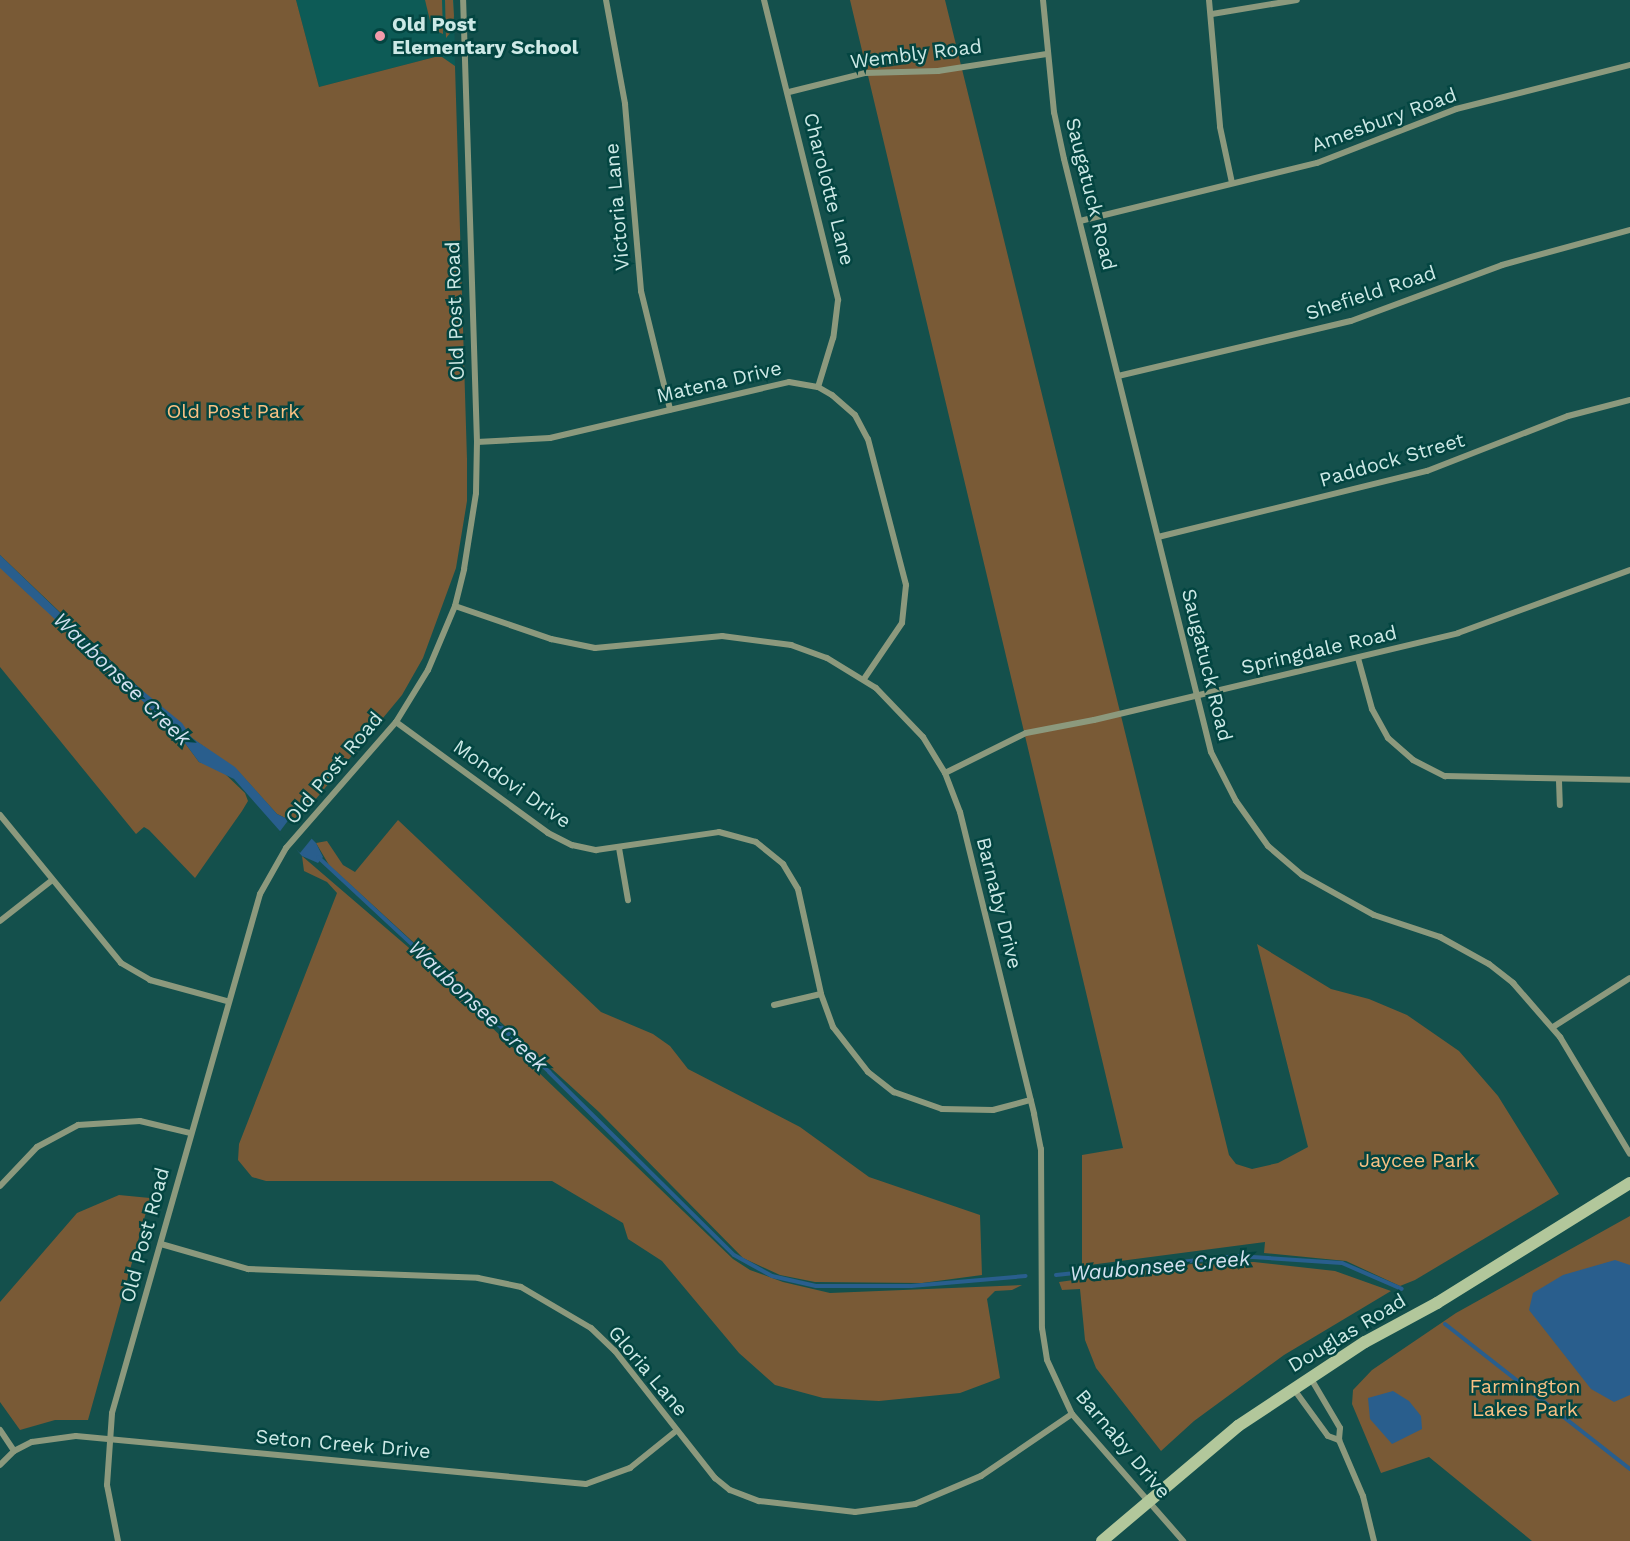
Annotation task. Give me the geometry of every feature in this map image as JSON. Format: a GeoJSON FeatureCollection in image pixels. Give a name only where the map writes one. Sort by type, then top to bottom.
{"type":"FeatureCollection","features":[{"type":"Feature","properties":{"kind":"street","name":"Old Post Road"},"geometry":{"type":"LineString","coordinates":[[118,1541],[107,1485],[112,1413],[227,1001],[260,894],[286,848],[396,722],[428,670],[455,606],[473,527],[477,442],[463,0]]}},
{"type":"Feature","properties":{"kind":"street","name":"Victoria Lane"},"geometry":{"type":"LineString","coordinates":[[606,0],[625,104],[641,291],[670,410]]}},
{"type":"Feature","properties":{"kind":"street","name":"Charolotte Lane"},"geometry":{"type":"LineString","coordinates":[[764,0],[789,92],[838,300],[833,338],[818,387]]}},
{"type":"Feature","properties":{"kind":"street","name":"Saugatuck Road"},"geometry":{"type":"LineString","coordinates":[[1043,0],[1054,112],[1211,752],[1236,801],[1268,846],[1302,875],[1339,899],[1440,937],[1489,964],[1513,983],[1553,1027],[1630,1154]]}},
{"type":"Feature","properties":{"kind":"street"},"geometry":{"type":"LineString","coordinates":[[1209,0],[1220,127],[1232,183]]}},
{"type":"Feature","properties":{"kind":"street"},"geometry":{"type":"LineString","coordinates":[[1212,14],[1297,0]]}},
{"type":"Feature","properties":{"kind":"street","name":"Wembly Road"},"geometry":{"type":"LineString","coordinates":[[789,92],[865,73],[938,71],[1047,54]]}},
{"type":"Feature","properties":{"kind":"street","name":"Amesbury Road"},"geometry":{"type":"LineString","coordinates":[[1080,221],[1362,149],[1456,109],[1630,64]]}},
{"type":"Feature","properties":{"kind":"street","name":"Shefield Road"},"geometry":{"type":"LineString","coordinates":[[1118,376],[1351,321],[1502,264],[1630,230]]}},
{"type":"Feature","properties":{"kind":"street","name":"Matena Drive"},"geometry":{"type":"LineString","coordinates":[[477,442],[550,438],[789,382],[818,387],[843,402],[863,426],[906,585],[902,623],[864,679]]}},
{"type":"Feature","properties":{"kind":"street","name":"Paddock Street"},"geometry":{"type":"LineString","coordinates":[[1158,537],[1427,471],[1568,416],[1630,400]]}},
{"type":"Feature","properties":{"kind":"street","name":"Springdale Road"},"geometry":{"type":"LineString","coordinates":[[945,773],[1026,733],[1358,658],[1496,621],[1630,570]]}},
{"type":"Feature","properties":{"kind":"street","name":"Barnaby Drive"},"geometry":{"type":"LineString","coordinates":[[455,606],[551,639],[595,648],[722,636],[770,639],[820,655],[864,679],[897,706],[945,773],[960,812],[1031,1100],[1041,1149],[1041,1288],[1047,1360],[1072,1414],[1184,1541]]}},
{"type":"Feature","properties":{"kind":"street"},"geometry":{"type":"LineString","coordinates":[[1358,658],[1372,709],[1388,738],[1413,760],[1445,776],[1559,781],[1630,780]]}},
{"type":"Feature","properties":{"kind":"street","name":"Mondovi Drive"},"geometry":{"type":"LineString","coordinates":[[396,722],[548,833],[585,849],[619,848],[719,831],[744,836],[771,851],[798,889],[821,994],[843,1044],[868,1072],[894,1092],[927,1105],[962,1110],[993,1110],[1031,1100]]}},
{"type":"Feature","properties":{"kind":"street"},"geometry":{"type":"LineString","coordinates":[[1559,781],[1560,805]]}},
{"type":"Feature","properties":{"kind":"street"},"geometry":{"type":"LineString","coordinates":[[0,814],[51,881],[106,946],[133,972],[227,1001]]}},
{"type":"Feature","properties":{"kind":"street"},"geometry":{"type":"LineString","coordinates":[[619,848],[628,900]]}},
{"type":"Feature","properties":{"kind":"street"},"geometry":{"type":"LineString","coordinates":[[0,921],[51,881]]}},
{"type":"Feature","properties":{"kind":"street"},"geometry":{"type":"LineString","coordinates":[[1553,1027],[1630,978]]}},
{"type":"Feature","properties":{"kind":"street"},"geometry":{"type":"LineString","coordinates":[[774,1005],[821,994]]}},
{"type":"Feature","properties":{"kind":"street"},"geometry":{"type":"LineString","coordinates":[[0,1186],[37,1147],[78,1125],[140,1120],[190,1133]]}},
{"type":"Feature","properties":{"kind":"street","name":"Douglas Road"},"geometry":{"type":"LineString","coordinates":[[1102,1541],[1213,1444],[1293,1388],[1409,1317],[1437,1303],[1630,1183]]}},
{"type":"Feature","properties":{"kind":"street","name":"Gloria Lane"},"geometry":{"type":"LineString","coordinates":[[161,1244],[248,1269],[478,1278],[521,1287],[591,1328],[615,1351],[715,1478],[745,1497],[780,1505],[867,1512],[915,1504],[951,1492],[981,1476],[1072,1414]]}},
{"type":"Feature","properties":{"kind":"street"},"geometry":{"type":"LineString","coordinates":[[1310,1377],[1340,1428],[1339,1440],[1363,1496],[1374,1541]]}},
{"type":"Feature","properties":{"kind":"street"},"geometry":{"type":"LineString","coordinates":[[1293,1388],[1328,1436],[1339,1440]]}},
{"type":"Feature","properties":{"kind":"street"},"geometry":{"type":"LineString","coordinates":[[0,1430],[14,1451]]}},
{"type":"Feature","properties":{"kind":"street","name":"Seton Creek Drive"},"geometry":{"type":"LineString","coordinates":[[0,1465],[14,1451],[56,1436],[586,1484],[630,1468],[676,1431]]}},
{"type":"Feature","properties":{"kind":"shaded area","name":"Old Post Elementary School"},"geometry":{"type":"Polygon","coordinates":[[[296,0],[454,0],[455,66],[435,57],[319,87],[296,0]]]}},
{"type":"Feature","properties":{"kind":"green space","name":"Old Post Park"},"geometry":{"type":"Polygon","coordinates":[[[0,0],[296,0],[319,87],[435,57],[442,57],[455,66],[467,459],[467,501],[456,568],[423,658],[402,695],[296,823],[277,814],[238,771],[192,738],[0,555],[0,0]]]}},
{"type":"Feature","properties":{"kind":"green space"},"geometry":{"type":"Polygon","coordinates":[[[425,0],[442,0],[443,34],[432,29],[425,0]]]}},
{"type":"Feature","properties":{"kind":"green space"},"geometry":{"type":"Polygon","coordinates":[[[445,0],[453,0],[454,16],[452,31],[446,38],[445,0]]]}},
{"type":"Feature","properties":{"kind":"green space","name":"Jaycee Park"},"geometry":{"type":"Polygon","coordinates":[[[850,0],[945,0],[1229,1155],[1236,1164],[1252,1169],[1278,1163],[1308,1147],[1257,944],[1331,989],[1369,999],[1407,1015],[1459,1051],[1498,1096],[1559,1194],[1415,1280],[1400,1286],[1346,1261],[1264,1253],[1265,1242],[1082,1266],[1082,1155],[1123,1148],[850,0]]]}},
{"type":"Feature","properties":{"kind":"green space"},"geometry":{"type":"Polygon","coordinates":[[[0,567],[179,735],[199,762],[220,769],[245,793],[248,801],[195,878],[149,830],[144,827],[136,834],[0,667],[0,567]]]}},
{"type":"Feature","properties":{"kind":"green space"},"geometry":{"type":"Polygon","coordinates":[[[398,820],[601,1012],[653,1034],[670,1046],[688,1069],[800,1127],[869,1177],[980,1215],[982,1275],[922,1283],[815,1282],[780,1275],[743,1258],[599,1112],[329,865],[316,843],[327,841],[343,865],[355,872],[398,820]]]}},
{"type":"Feature","properties":{"kind":"green space"},"geometry":{"type":"Polygon","coordinates":[[[302,856],[408,947],[733,1259],[750,1270],[783,1282],[830,1293],[1022,1285],[1012,1290],[995,1291],[987,1299],[1000,1378],[960,1393],[879,1401],[823,1398],[775,1385],[739,1353],[662,1261],[628,1239],[623,1223],[552,1181],[266,1181],[252,1177],[238,1160],[239,1144],[337,893],[327,882],[304,871],[302,856]]]}},
{"type":"Feature","properties":{"kind":"green space"},"geometry":{"type":"Polygon","coordinates":[[[119,1195],[150,1198],[88,1420],[55,1420],[20,1430],[0,1402],[0,1302],[77,1213],[119,1195]]]}},
{"type":"Feature","properties":{"kind":"green space","name":"Farmington Lakes Park"},"geometry":{"type":"Polygon","coordinates":[[[1630,1216],[1630,1541],[1532,1541],[1429,1457],[1381,1473],[1352,1404],[1353,1390],[1372,1370],[1456,1313],[1630,1216]]]}},
{"type":"Feature","properties":{"kind":"green space"},"geometry":{"type":"Polygon","coordinates":[[[1254,1262],[1335,1271],[1391,1291],[1284,1355],[1194,1421],[1161,1451],[1096,1368],[1085,1340],[1080,1289],[1062,1290],[1059,1282],[1192,1264],[1254,1262]]]}},
{"type":"Feature","properties":{"kind":"water"},"geometry":{"type":"Polygon","coordinates":[[[0,555],[132,682],[182,723],[192,738],[235,767],[277,814],[296,823],[316,843],[323,857],[318,863],[302,856],[234,779],[199,762],[179,735],[0,568],[0,555]]]}},
{"type":"Feature","properties":{"kind":"water"},"geometry":{"type":"Polygon","coordinates":[[[1615,1260],[1630,1265],[1630,1395],[1614,1402],[1591,1389],[1529,1310],[1533,1293],[1563,1275],[1615,1260]]]}},
{"type":"Feature","properties":{"kind":"water"},"geometry":{"type":"Polygon","coordinates":[[[1393,1391],[1409,1401],[1421,1416],[1422,1429],[1392,1444],[1370,1419],[1368,1398],[1393,1391]]]}},
{"type":"Feature","properties":{"kind":"pier"},"geometry":{"type":"Polygon","coordinates":[[[290,818],[313,837],[300,853],[278,834],[290,818]]]}},
{"type":"Feature","properties":{"kind":"waterway","name":"Waubonsee Creek"},"geometry":{"type":"LineString","coordinates":[[318,857],[549,1072],[734,1255],[772,1276],[816,1286],[911,1286],[1026,1276]]}},
{"type":"Feature","properties":{"kind":"waterway","name":"Waubonsee Creek"},"geometry":{"type":"LineString","coordinates":[[1056,1275],[1237,1256],[1342,1263],[1402,1289]]}},
{"type":"Feature","properties":{"kind":"waterway","name":"Waubonsee Creek"},"geometry":{"type":"LineString","coordinates":[[1445,1324],[1630,1469]]}},
{"type":"Feature","properties":{"kind":"place","name":"Old Post Elementary School"},"geometry":{"type":"Point","coordinates":[380,36]}}]}
